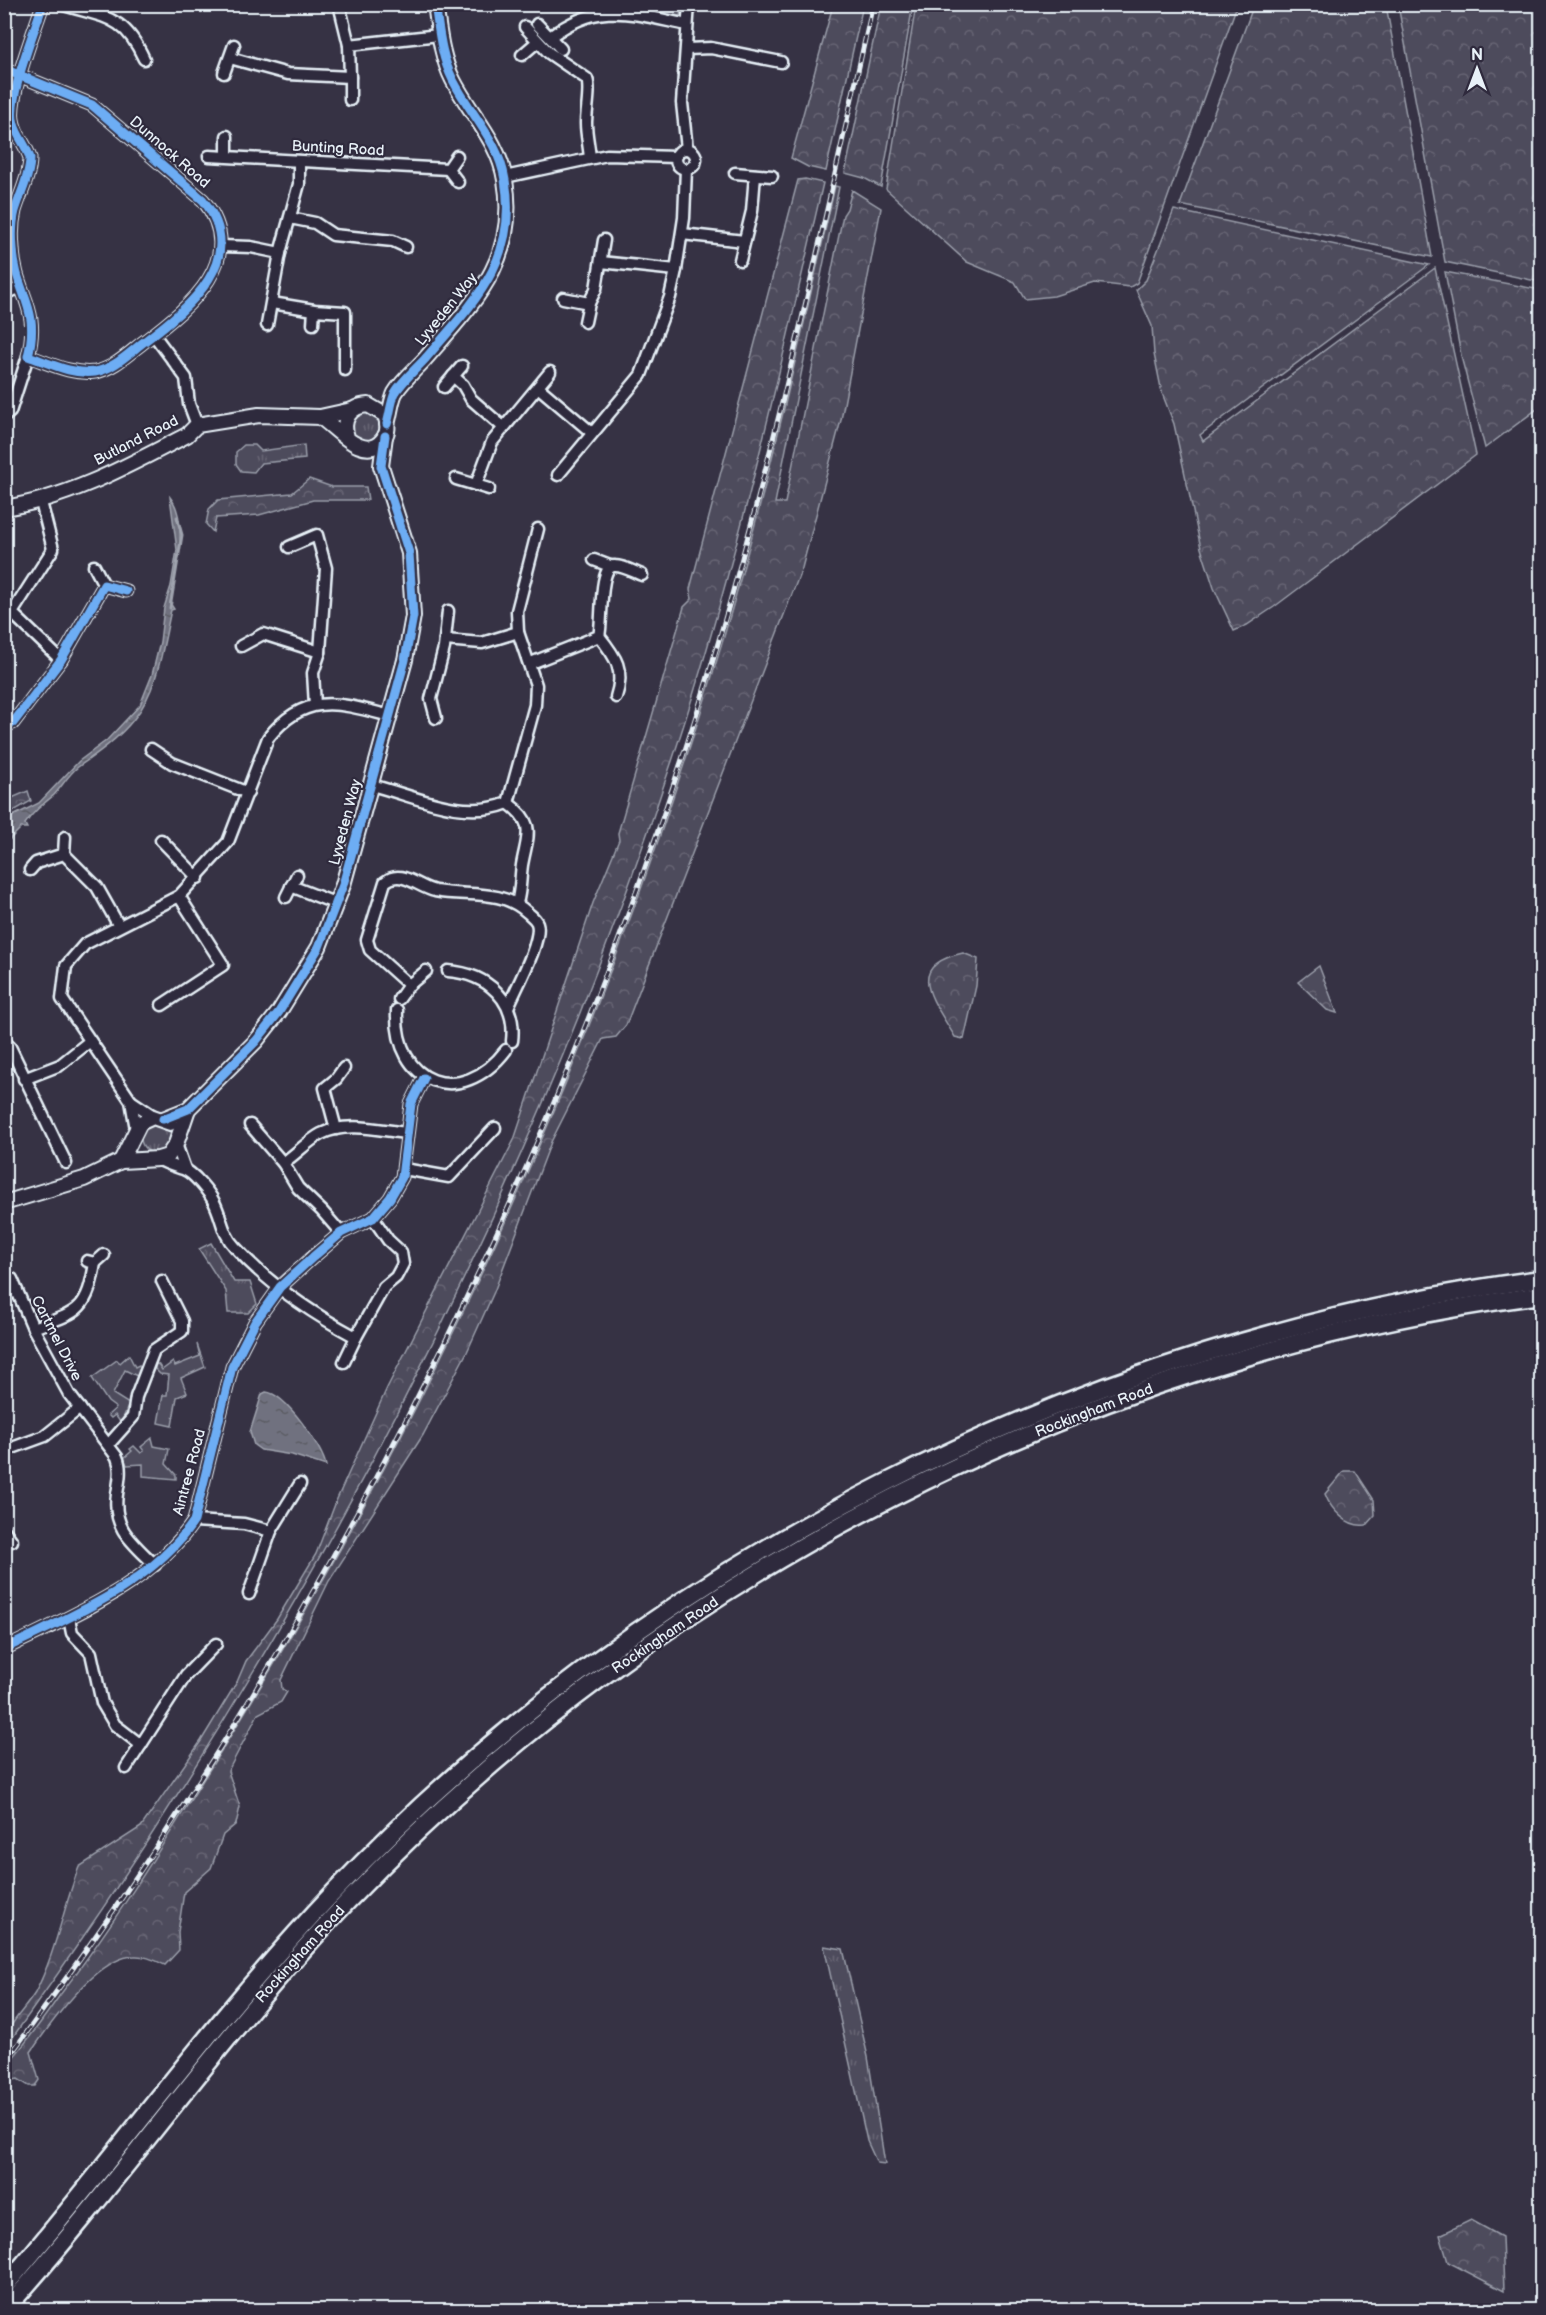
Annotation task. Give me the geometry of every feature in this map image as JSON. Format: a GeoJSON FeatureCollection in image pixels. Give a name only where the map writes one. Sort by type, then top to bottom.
{"type":"FeatureCollection","features":[{"type":"Feature","properties":{"kind":"highway","name":"Rockingham Road"},"geometry":{"type":"LineString","coordinates":[[4,2287],[73,2207],[245,1990],[336,1890],[428,1800],[496,1741],[610,1651],[671,1609],[781,1540],[889,1481],[1004,1428],[1103,1388],[1210,1352],[1313,1323],[1423,1299],[1542,1279]]}},
{"type":"Feature","properties":{"kind":"highway","name":"Rockingham Road"},"geometry":{"type":"LineString","coordinates":[[5,2310],[86,2216],[256,2002],[369,1879],[440,1811],[516,1745],[673,1627],[791,1553],[897,1496],[1009,1443],[1106,1404],[1213,1368],[1329,1336],[1426,1314],[1542,1296]]}},
{"type":"Feature","properties":{"kind":"street"},"geometry":{"type":"LineString","coordinates":[[4,417],[10,412],[28,357],[33,327],[31,309],[21,288],[14,257],[9,213],[30,164],[27,148],[14,125],[12,115],[20,75],[43,4]]}},
{"type":"Feature","properties":{"kind":"street"},"geometry":{"type":"LineString","coordinates":[[61,4],[120,23],[129,30],[144,59]]}},
{"type":"Feature","properties":{"kind":"street"},"geometry":{"type":"LineString","coordinates":[[339,4],[349,45],[350,100]]}},
{"type":"Feature","properties":{"kind":"street","name":"Lyveden Way"},"geometry":{"type":"LineString","coordinates":[[121,1161],[135,1133],[146,1119],[159,1118],[188,1109],[256,1041],[279,1012],[319,947],[337,904],[411,639],[414,589],[409,553],[381,466],[386,430],[395,394],[473,304],[495,269],[504,244],[507,220],[505,177],[490,138],[452,79],[439,34],[435,4]]}},
{"type":"Feature","properties":{"kind":"street"},"geometry":{"type":"LineString","coordinates":[[687,149],[682,104],[689,4]]}},
{"type":"Feature","properties":{"kind":"street"},"geometry":{"type":"LineString","coordinates":[[550,37],[582,15],[609,7],[687,25]]}},
{"type":"Feature","properties":{"kind":"street"},"geometry":{"type":"LineString","coordinates":[[537,24],[561,49]]}},
{"type":"Feature","properties":{"kind":"street"},"geometry":{"type":"LineString","coordinates":[[525,27],[537,42],[587,79],[590,86],[586,99],[586,125],[590,158]]}},
{"type":"Feature","properties":{"kind":"street"},"geometry":{"type":"LineString","coordinates":[[349,45],[439,34]]}},
{"type":"Feature","properties":{"kind":"street"},"geometry":{"type":"LineString","coordinates":[[522,55],[537,42]]}},
{"type":"Feature","properties":{"kind":"street"},"geometry":{"type":"LineString","coordinates":[[224,73],[234,45]]}},
{"type":"Feature","properties":{"kind":"street"},"geometry":{"type":"LineString","coordinates":[[687,49],[711,48],[781,62]]}},
{"type":"Feature","properties":{"kind":"street"},"geometry":{"type":"LineString","coordinates":[[231,58],[288,74],[350,77]]}},
{"type":"Feature","properties":{"kind":"street","name":"Dunnock Road"},"geometry":{"type":"LineString","coordinates":[[4,69],[92,105],[203,200],[213,212],[220,229],[221,246],[211,277],[201,291],[154,335],[108,368],[94,372],[77,372],[28,357]]}},
{"type":"Feature","properties":{"kind":"street"},"geometry":{"type":"LineString","coordinates":[[227,136],[227,156]]}},
{"type":"Feature","properties":{"kind":"street"},"geometry":{"type":"LineString","coordinates":[[687,149],[693,151],[696,160],[692,168],[686,169],[678,165],[676,157],[679,152],[687,149]]}},
{"type":"Feature","properties":{"kind":"street"},"geometry":{"type":"LineString","coordinates":[[505,177],[590,158],[644,155],[676,157]]}},
{"type":"Feature","properties":{"kind":"street","name":"Bunting Road"},"geometry":{"type":"LineString","coordinates":[[209,156],[448,169]]}},
{"type":"Feature","properties":{"kind":"street"},"geometry":{"type":"LineString","coordinates":[[458,156],[448,169],[458,183]]}},
{"type":"Feature","properties":{"kind":"street"},"geometry":{"type":"LineString","coordinates":[[267,325],[280,254],[298,184],[300,160]]}},
{"type":"Feature","properties":{"kind":"street"},"geometry":{"type":"LineString","coordinates":[[558,475],[591,432],[632,389],[641,375],[670,297],[676,270],[682,234],[686,169]]}},
{"type":"Feature","properties":{"kind":"street"},"geometry":{"type":"LineString","coordinates":[[735,173],[772,176]]}},
{"type":"Feature","properties":{"kind":"street"},"geometry":{"type":"LineString","coordinates":[[740,260],[752,211],[755,175]]}},
{"type":"Feature","properties":{"kind":"street"},"geometry":{"type":"LineString","coordinates":[[290,218],[315,223],[333,235],[393,241],[406,248]]}},
{"type":"Feature","properties":{"kind":"street"},"geometry":{"type":"LineString","coordinates":[[682,234],[744,241]]}},
{"type":"Feature","properties":{"kind":"street"},"geometry":{"type":"LineString","coordinates":[[585,322],[589,303],[596,289],[604,240]]}},
{"type":"Feature","properties":{"kind":"street"},"geometry":{"type":"LineString","coordinates":[[221,246],[251,247],[280,254]]}},
{"type":"Feature","properties":{"kind":"street"},"geometry":{"type":"LineString","coordinates":[[601,262],[676,270]]}},
{"type":"Feature","properties":{"kind":"street"},"geometry":{"type":"LineString","coordinates":[[4,293],[21,288]]}},
{"type":"Feature","properties":{"kind":"street"},"geometry":{"type":"LineString","coordinates":[[563,298],[589,303]]}},
{"type":"Feature","properties":{"kind":"street"},"geometry":{"type":"LineString","coordinates":[[272,303],[314,310],[345,312],[345,370]]}},
{"type":"Feature","properties":{"kind":"street"},"geometry":{"type":"LineString","coordinates":[[313,324],[314,310]]}},
{"type":"Feature","properties":{"kind":"street"},"geometry":{"type":"LineString","coordinates":[[154,335],[186,378],[189,404],[198,425]]}},
{"type":"Feature","properties":{"kind":"street"},"geometry":{"type":"LineString","coordinates":[[444,387],[462,366]]}},
{"type":"Feature","properties":{"kind":"street"},"geometry":{"type":"LineString","coordinates":[[476,485],[486,453],[503,427],[550,372]]}},
{"type":"Feature","properties":{"kind":"street"},"geometry":{"type":"LineString","coordinates":[[453,376],[464,385],[471,399],[503,427]]}},
{"type":"Feature","properties":{"kind":"street"},"geometry":{"type":"LineString","coordinates":[[538,387],[591,432]]}},
{"type":"Feature","properties":{"kind":"street","name":"Lyveden Way"},"geometry":{"type":"LineString","coordinates":[[368,405],[395,394]]}},
{"type":"Feature","properties":{"kind":"street"},"geometry":{"type":"LineString","coordinates":[[347,437],[344,424],[352,410],[368,405],[380,410],[386,430],[377,445],[360,447]]}},
{"type":"Feature","properties":{"kind":"street","name":"Butland Road"},"geometry":{"type":"LineString","coordinates":[[4,508],[41,502],[101,477],[174,442],[187,435],[198,425],[259,415],[320,417],[352,410]]}},
{"type":"Feature","properties":{"kind":"street"},"geometry":{"type":"LineString","coordinates":[[320,417],[381,466]]}},
{"type":"Feature","properties":{"kind":"street"},"geometry":{"type":"LineString","coordinates":[[456,479],[489,489]]}},
{"type":"Feature","properties":{"kind":"street"},"geometry":{"type":"LineString","coordinates":[[41,502],[53,549],[12,613],[61,660]]}},
{"type":"Feature","properties":{"kind":"street"},"geometry":{"type":"LineString","coordinates":[[508,803],[536,705],[536,685],[531,663],[518,632],[517,611],[537,529]]}},
{"type":"Feature","properties":{"kind":"street"},"geometry":{"type":"LineString","coordinates":[[289,547],[317,535],[326,568],[320,652],[313,673],[315,705]]}},
{"type":"Feature","properties":{"kind":"street"},"geometry":{"type":"LineString","coordinates":[[594,560],[642,575]]}},
{"type":"Feature","properties":{"kind":"street"},"geometry":{"type":"LineString","coordinates":[[94,566],[104,585],[126,591]]}},
{"type":"Feature","properties":{"kind":"street"},"geometry":{"type":"LineString","coordinates":[[610,566],[605,571],[602,590],[599,636],[618,664],[622,679],[616,697]]}},
{"type":"Feature","properties":{"kind":"street"},"geometry":{"type":"LineString","coordinates":[[4,726],[13,723],[61,660],[104,585]]}},
{"type":"Feature","properties":{"kind":"street"},"geometry":{"type":"LineString","coordinates":[[436,718],[431,699],[445,640],[448,611]]}},
{"type":"Feature","properties":{"kind":"street"},"geometry":{"type":"LineString","coordinates":[[445,640],[482,643],[518,632]]}},
{"type":"Feature","properties":{"kind":"street"},"geometry":{"type":"LineString","coordinates":[[241,646],[263,634],[320,652]]}},
{"type":"Feature","properties":{"kind":"street"},"geometry":{"type":"LineString","coordinates":[[531,663],[599,636]]}},
{"type":"Feature","properties":{"kind":"street"},"geometry":{"type":"LineString","coordinates":[[356,1337],[302,1304],[235,1247],[225,1233],[215,1203],[184,1169],[172,1125],[131,1101],[62,999],[66,966],[85,944],[179,896],[228,843],[268,738],[278,726],[294,714],[315,705],[341,704],[390,716]]}},
{"type":"Feature","properties":{"kind":"street"},"geometry":{"type":"LineString","coordinates":[[151,749],[172,763],[248,793]]}},
{"type":"Feature","properties":{"kind":"street"},"geometry":{"type":"LineString","coordinates":[[371,785],[465,811],[495,808],[508,803]]}},
{"type":"Feature","properties":{"kind":"street"},"geometry":{"type":"LineString","coordinates":[[508,803],[521,815],[530,834],[522,866],[522,888],[517,903]]}},
{"type":"Feature","properties":{"kind":"street"},"geometry":{"type":"LineString","coordinates":[[65,837],[64,854],[97,886],[120,926]]}},
{"type":"Feature","properties":{"kind":"street"},"geometry":{"type":"LineString","coordinates":[[161,840],[198,878]]}},
{"type":"Feature","properties":{"kind":"street"},"geometry":{"type":"LineString","coordinates":[[30,870],[36,864],[64,854]]}},
{"type":"Feature","properties":{"kind":"street"},"geometry":{"type":"LineString","coordinates":[[409,985],[370,950],[367,940],[385,882],[392,876],[400,876],[437,891],[480,893],[517,903],[536,920],[538,929],[529,961],[509,1005],[509,1045],[486,1071],[469,1080],[449,1084],[424,1078],[410,1063],[402,1048],[398,1005],[409,985],[426,971]]}},
{"type":"Feature","properties":{"kind":"street"},"geometry":{"type":"LineString","coordinates":[[286,897],[294,880],[337,904]]}},
{"type":"Feature","properties":{"kind":"street"},"geometry":{"type":"LineString","coordinates":[[162,1005],[223,965],[179,896]]}},
{"type":"Feature","properties":{"kind":"street"},"geometry":{"type":"LineString","coordinates":[[448,971],[477,977],[492,986],[509,1005]]}},
{"type":"Feature","properties":{"kind":"street"},"geometry":{"type":"LineString","coordinates":[[4,1041],[10,1047],[66,1163]]}},
{"type":"Feature","properties":{"kind":"street"},"geometry":{"type":"LineString","coordinates":[[24,1079],[60,1065],[90,1041]]}},
{"type":"Feature","properties":{"kind":"street"},"geometry":{"type":"LineString","coordinates":[[336,1130],[325,1088],[344,1068]]}},
{"type":"Feature","properties":{"kind":"street"},"geometry":{"type":"LineString","coordinates":[[250,1125],[284,1163],[298,1188],[341,1233],[376,1222],[398,1186],[404,1169],[406,1133],[411,1104],[424,1078]]}},
{"type":"Feature","properties":{"kind":"street"},"geometry":{"type":"LineString","coordinates":[[131,1101],[137,1149],[153,1159],[184,1169]]}},
{"type":"Feature","properties":{"kind":"street","name":"Lyveden Way"},"geometry":{"type":"LineString","coordinates":[[153,1159],[168,1156],[186,1121],[188,1109]]}},
{"type":"Feature","properties":{"kind":"street"},"geometry":{"type":"LineString","coordinates":[[284,1163],[321,1134],[336,1130],[362,1128],[406,1133]]}},
{"type":"Feature","properties":{"kind":"street"},"geometry":{"type":"LineString","coordinates":[[404,1169],[449,1177],[495,1128]]}},
{"type":"Feature","properties":{"kind":"street"},"geometry":{"type":"LineString","coordinates":[[4,1203],[84,1179],[121,1161],[153,1159]]}},
{"type":"Feature","properties":{"kind":"street"},"geometry":{"type":"LineString","coordinates":[[344,1362],[384,1287],[396,1277],[403,1264],[401,1252],[387,1240],[376,1222]]}},
{"type":"Feature","properties":{"kind":"street","name":"Aintree Road"},"geometry":{"type":"LineString","coordinates":[[4,1649],[69,1618],[123,1588],[176,1545],[194,1521],[232,1367],[255,1322],[280,1287],[341,1233]]}},
{"type":"Feature","properties":{"kind":"street"},"geometry":{"type":"LineString","coordinates":[[33,1328],[77,1310],[85,1303],[91,1262],[104,1255]]}},
{"type":"Feature","properties":{"kind":"street","name":"Cartmel Drive"},"geometry":{"type":"LineString","coordinates":[[12,1279],[33,1328],[69,1394],[109,1444],[120,1466],[116,1502],[120,1527],[154,1565]]}},
{"type":"Feature","properties":{"kind":"street"},"geometry":{"type":"LineString","coordinates":[[109,1444],[133,1417],[136,1397],[154,1350],[182,1331],[182,1321],[162,1281]]}},
{"type":"Feature","properties":{"kind":"street"},"geometry":{"type":"LineString","coordinates":[[4,1295],[17,1291]]}},
{"type":"Feature","properties":{"kind":"street"},"geometry":{"type":"LineString","coordinates":[[4,1451],[45,1436],[80,1408]]}},
{"type":"Feature","properties":{"kind":"street"},"geometry":{"type":"LineString","coordinates":[[249,1594],[271,1531],[300,1484]]}},
{"type":"Feature","properties":{"kind":"street"},"geometry":{"type":"LineString","coordinates":[[194,1521],[244,1524],[271,1531]]}},
{"type":"Feature","properties":{"kind":"street"},"geometry":{"type":"LineString","coordinates":[[4,1530],[12,1541]]}},
{"type":"Feature","properties":{"kind":"street"},"geometry":{"type":"LineString","coordinates":[[69,1618],[72,1633],[91,1653],[102,1703],[115,1725],[141,1745]]}},
{"type":"Feature","properties":{"kind":"street"},"geometry":{"type":"LineString","coordinates":[[126,1768],[186,1675],[216,1644]]}},
{"type":"Feature","properties":{"kind":"green space"},"geometry":{"type":"Polygon","coordinates":[[[682,4],[680,16],[622,5],[682,4]]]}},
{"type":"Feature","properties":{"kind":"green space"},"geometry":{"type":"Polygon","coordinates":[[[1254,4],[1386,5],[1432,257],[1180,205],[1254,4]]]}},
{"type":"Feature","properties":{"kind":"green space"},"geometry":{"type":"Polygon","coordinates":[[[833,5],[863,5],[826,171],[808,167],[791,158],[833,5]]]}},
{"type":"Feature","properties":{"kind":"green space"},"geometry":{"type":"Polygon","coordinates":[[[881,5],[913,5],[881,187],[864,178],[845,173],[881,5]]]}},
{"type":"Feature","properties":{"kind":"green space"},"geometry":{"type":"Polygon","coordinates":[[[916,5],[1237,5],[1137,283],[1130,287],[1095,283],[1054,296],[1025,299],[1015,282],[967,262],[886,189],[916,5]]]}},
{"type":"Feature","properties":{"kind":"green space"},"geometry":{"type":"Polygon","coordinates":[[[1398,5],[1541,5],[1541,282],[1445,262],[1398,5]]]}},
{"type":"Feature","properties":{"kind":"green space"},"geometry":{"type":"Polygon","coordinates":[[[805,179],[823,183],[773,398],[718,612],[675,752],[614,926],[546,1096],[471,1263],[390,1426],[303,1586],[210,1743],[110,1897],[5,2048],[11,2026],[35,1993],[42,1978],[79,1867],[141,1827],[201,1741],[237,1682],[246,1661],[277,1619],[316,1554],[337,1499],[387,1388],[514,1140],[593,903],[619,840],[618,833],[684,607],[692,599],[690,589],[798,180],[805,179]]]}},
{"type":"Feature","properties":{"kind":"green space"},"geometry":{"type":"Polygon","coordinates":[[[835,186],[839,187],[775,503],[785,503],[843,215],[852,190],[881,208],[841,420],[802,568],[626,1025],[616,1037],[603,1039],[551,1142],[494,1292],[467,1352],[423,1435],[329,1581],[281,1680],[282,1689],[287,1692],[281,1702],[258,1714],[228,1771],[240,1807],[236,1824],[223,1835],[211,1868],[184,1892],[178,1932],[179,1950],[165,1965],[146,1957],[134,1956],[120,1959],[105,1967],[90,1979],[62,2010],[31,2052],[39,2080],[35,2086],[29,2086],[18,2079],[13,2080],[5,2089],[5,2070],[10,2061],[42,2021],[127,1899],[231,1735],[308,1606],[381,1474],[449,1340],[513,1204],[573,1066],[628,925],[678,783],[723,640],[769,471],[835,186]]]}},
{"type":"Feature","properties":{"kind":"green space"},"geometry":{"type":"Polygon","coordinates":[[[1174,210],[1429,265],[1200,435],[1203,441],[1435,268],[1476,455],[1274,607],[1234,631],[1214,588],[1201,548],[1174,424],[1162,393],[1154,354],[1152,326],[1136,290],[1146,280],[1174,210]]]}},
{"type":"Feature","properties":{"kind":"green space"},"geometry":{"type":"Polygon","coordinates":[[[1445,272],[1541,290],[1541,406],[1485,448],[1462,360],[1445,272]]]}},
{"type":"Feature","properties":{"kind":"green space"},"geometry":{"type":"Polygon","coordinates":[[[366,411],[377,415],[381,426],[377,437],[366,441],[355,437],[351,426],[355,415],[366,411]]]}},
{"type":"Feature","properties":{"kind":"green space"},"geometry":{"type":"Polygon","coordinates":[[[244,445],[255,445],[261,451],[304,445],[305,459],[261,463],[254,472],[241,471],[236,464],[236,452],[244,445]]]}},
{"type":"Feature","properties":{"kind":"green space"},"geometry":{"type":"Polygon","coordinates":[[[309,479],[332,487],[366,487],[368,500],[313,500],[259,515],[216,518],[213,532],[206,524],[209,509],[218,500],[292,493],[309,479]]]}},
{"type":"Feature","properties":{"kind":"green space"},"geometry":{"type":"Polygon","coordinates":[[[28,791],[31,801],[5,816],[5,801],[28,791]]]}},
{"type":"Feature","properties":{"kind":"green space"},"geometry":{"type":"Polygon","coordinates":[[[963,953],[978,959],[976,986],[964,1039],[955,1037],[932,998],[928,986],[928,976],[933,967],[944,959],[963,953]]]}},
{"type":"Feature","properties":{"kind":"green space"},"geometry":{"type":"Polygon","coordinates":[[[1319,966],[1337,1013],[1327,1010],[1298,982],[1319,966]]]}},
{"type":"Feature","properties":{"kind":"green space"},"geometry":{"type":"Polygon","coordinates":[[[156,1123],[167,1127],[171,1138],[167,1149],[156,1153],[145,1149],[141,1138],[145,1127],[156,1123]]]}},
{"type":"Feature","properties":{"kind":"green space"},"geometry":{"type":"Polygon","coordinates":[[[211,1243],[234,1282],[250,1282],[257,1304],[248,1313],[228,1313],[226,1291],[199,1249],[211,1243]]]}},
{"type":"Feature","properties":{"kind":"green space"},"geometry":{"type":"Polygon","coordinates":[[[197,1344],[205,1367],[181,1378],[187,1393],[177,1397],[172,1426],[158,1423],[163,1395],[167,1395],[169,1375],[160,1374],[155,1369],[155,1365],[158,1364],[162,1370],[173,1362],[175,1366],[200,1356],[197,1344]]]}},
{"type":"Feature","properties":{"kind":"green space"},"geometry":{"type":"Polygon","coordinates":[[[129,1355],[135,1367],[139,1365],[142,1369],[137,1376],[125,1370],[113,1394],[129,1404],[121,1423],[115,1415],[111,1418],[108,1415],[116,1408],[108,1402],[92,1378],[117,1360],[120,1363],[129,1355]]]}},
{"type":"Feature","properties":{"kind":"green space"},"geometry":{"type":"Polygon","coordinates":[[[152,1438],[154,1446],[169,1449],[166,1464],[176,1475],[176,1479],[143,1476],[143,1464],[127,1465],[124,1458],[132,1451],[130,1449],[134,1446],[141,1453],[144,1451],[141,1447],[152,1438]]]}},
{"type":"Feature","properties":{"kind":"green space"},"geometry":{"type":"Polygon","coordinates":[[[1344,1471],[1355,1471],[1374,1500],[1375,1515],[1366,1525],[1353,1524],[1341,1517],[1331,1506],[1325,1494],[1344,1471]]]}},
{"type":"Feature","properties":{"kind":"green space"},"geometry":{"type":"Polygon","coordinates":[[[824,1946],[843,1949],[868,2057],[885,2164],[877,2163],[867,2141],[824,1946]]]}},
{"type":"Feature","properties":{"kind":"green space"},"geometry":{"type":"Polygon","coordinates":[[[1471,2220],[1502,2237],[1504,2291],[1448,2262],[1440,2235],[1471,2220]]]}},
{"type":"Feature","properties":{"kind":"water"},"geometry":{"type":"Polygon","coordinates":[[[170,497],[176,508],[180,534],[170,603],[174,609],[171,610],[149,695],[122,733],[75,770],[54,795],[31,816],[25,824],[27,828],[21,828],[5,844],[5,820],[39,803],[79,761],[107,740],[140,705],[152,675],[160,642],[164,608],[171,586],[177,550],[170,497]]]}},
{"type":"Feature","properties":{"kind":"water"},"geometry":{"type":"Polygon","coordinates":[[[266,1392],[283,1401],[293,1411],[311,1435],[326,1466],[292,1455],[261,1450],[254,1445],[250,1432],[262,1394],[266,1392]]]}},
{"type":"Feature","properties":{"kind":"waterway"},"geometry":{"type":"LineString","coordinates":[[170,608],[182,535],[177,517]]}},
{"type":"Feature","properties":{"kind":"railway"},"geometry":{"type":"LineString","coordinates":[[4,2063],[114,1909],[218,1750],[316,1587],[406,1420],[489,1249],[566,1075],[634,898],[695,719],[722,631],[792,363],[873,4]]}},
{"type":"Feature","properties":{"kind":"cycle path"},"geometry":{"type":"LineString","coordinates":[[4,69],[92,105],[203,200],[216,221],[220,242],[217,261],[196,297],[180,313],[122,360],[102,370],[78,372],[28,356],[31,324],[15,264],[12,235],[15,211],[27,178],[30,158],[15,128],[13,113],[18,82],[23,65],[28,47],[43,4]]}},
{"type":"Feature","properties":{"kind":"cycle path"},"geometry":{"type":"LineString","coordinates":[[387,424],[395,393],[460,319],[488,278],[505,234],[508,208],[505,180],[497,153],[449,71],[441,43],[435,4]]}},
{"type":"Feature","properties":{"kind":"cycle path"},"geometry":{"type":"LineString","coordinates":[[163,1119],[188,1109],[256,1041],[279,1012],[319,947],[343,885],[405,660],[413,616],[409,553],[381,466],[385,436]]}},
{"type":"Feature","properties":{"kind":"cycle path"},"geometry":{"type":"LineString","coordinates":[[4,726],[13,723],[61,660],[104,585],[126,591]]}},
{"type":"Feature","properties":{"kind":"cycle path"},"geometry":{"type":"LineString","coordinates":[[4,1649],[82,1611],[133,1581],[176,1544],[194,1521],[232,1367],[255,1322],[280,1287],[341,1233],[373,1218],[390,1198],[402,1177],[411,1104],[424,1078]]}}]}
